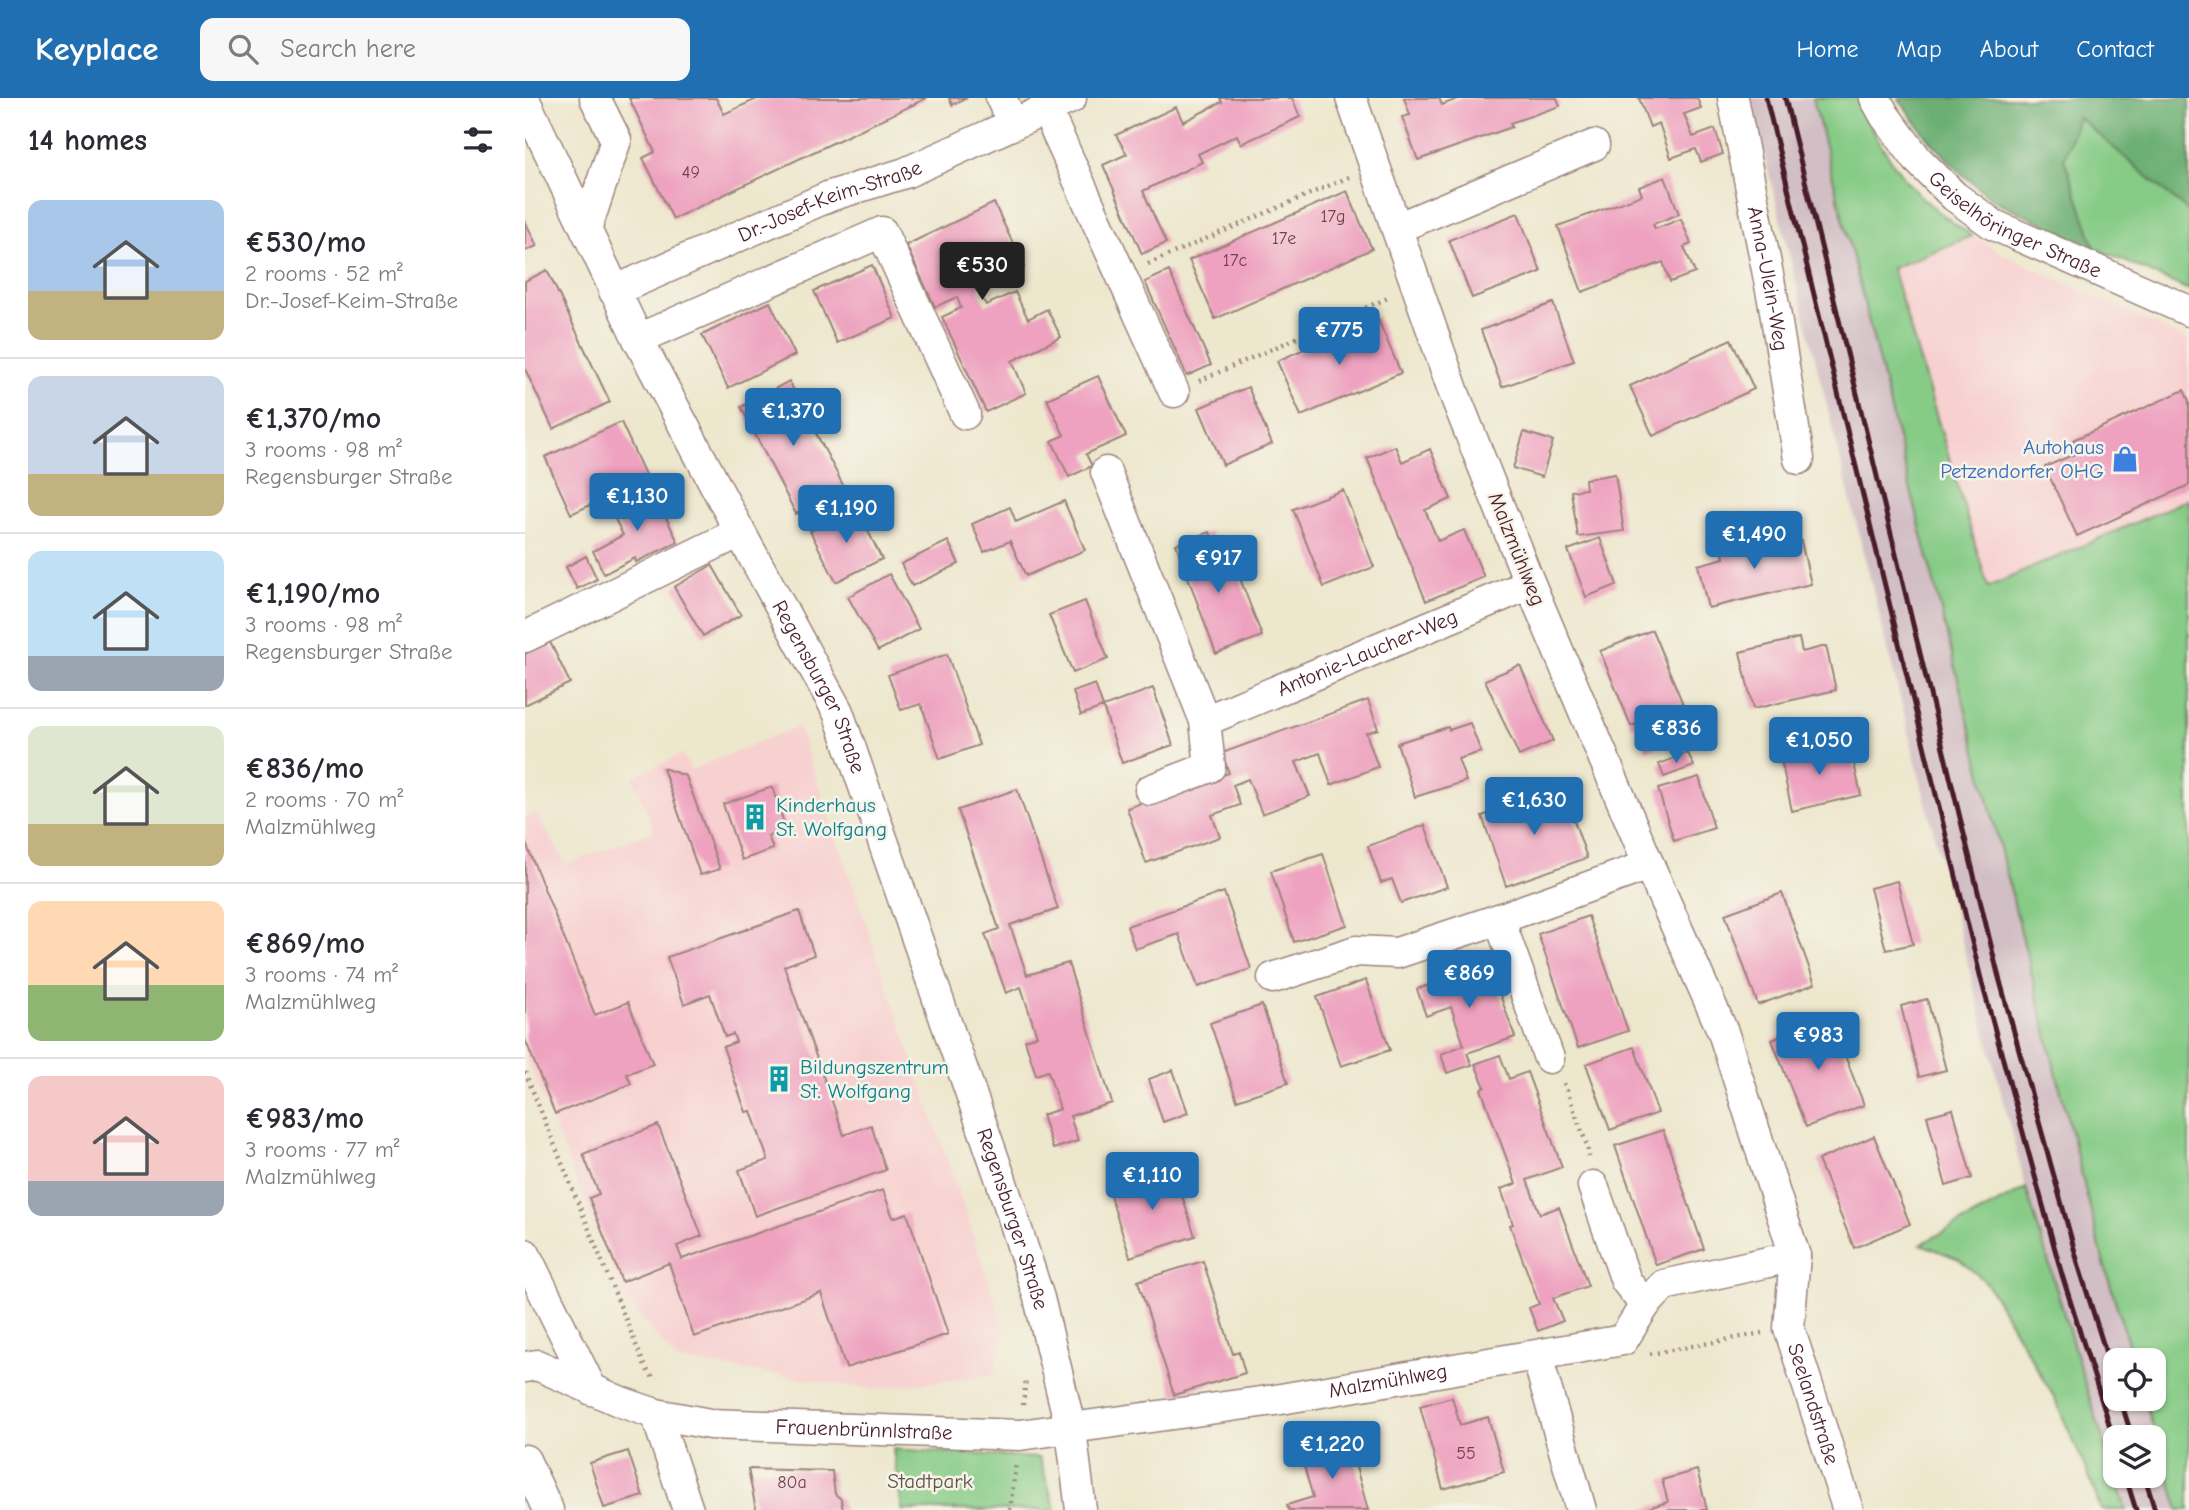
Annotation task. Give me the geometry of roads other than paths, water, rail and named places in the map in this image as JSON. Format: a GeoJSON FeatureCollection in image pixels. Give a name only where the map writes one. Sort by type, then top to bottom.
{"type":"FeatureCollection","features":[{"type":"Feature","properties":{"kind":"street"},"geometry":{"type":"LineString","coordinates":[[586,230],[616,140],[595,98]]}},
{"type":"Feature","properties":{"kind":"street","name":"Malzmühlweg"},"geometry":{"type":"LineString","coordinates":[[1071,1430],[1275,1400],[1623,1340],[1645,1306],[1664,1285],[1795,1256],[1723,1032],[1530,584],[1454,393],[1351,98]]}},
{"type":"Feature","properties":{"kind":"street","name":"Anna-Ulein-Weg"},"geometry":{"type":"LineString","coordinates":[[1733,98],[1774,305],[1798,459]]}},
{"type":"Feature","properties":{"kind":"street","name":"Geiselhöringer Straße"},"geometry":{"type":"LineString","coordinates":[[1875,98],[1917,159],[1954,196],[1994,225],[2189,311]]}},
{"type":"Feature","properties":{"kind":"street","name":"Regensburger Straße"},"geometry":{"type":"LineString","coordinates":[[525,101],[638,339],[838,712],[1001,1180],[1038,1298],[1071,1430],[1081,1510]]}},
{"type":"Feature","properties":{"kind":"street","name":"Dr.-Josef-Keim-Straße"},"geometry":{"type":"LineString","coordinates":[[614,291],[830,195],[905,173],[1007,111],[1059,104],[1121,276],[1174,392]]}},
{"type":"Feature","properties":{"kind":"street"},"geometry":{"type":"LineString","coordinates":[[1397,228],[1594,145]]}},
{"type":"Feature","properties":{"kind":"street"},"geometry":{"type":"LineString","coordinates":[[638,339],[882,232],[965,414]]}},
{"type":"Feature","properties":{"kind":"street"},"geometry":{"type":"LineString","coordinates":[[1106,472],[1205,721],[1210,767],[1150,790]]}},
{"type":"Feature","properties":{"kind":"street"},"geometry":{"type":"LineString","coordinates":[[525,637],[740,532]]}},
{"type":"Feature","properties":{"kind":"street","name":"Antonie-Laucher-Weg"},"geometry":{"type":"LineString","coordinates":[[1205,721],[1530,584]]}},
{"type":"Feature","properties":{"kind":"street"},"geometry":{"type":"LineString","coordinates":[[1273,978],[1356,951],[1397,953],[1649,865]]}},
{"type":"Feature","properties":{"kind":"street"},"geometry":{"type":"LineString","coordinates":[[1499,919],[1549,1058]]}},
{"type":"Feature","properties":{"kind":"street"},"geometry":{"type":"LineString","coordinates":[[1593,1186],[1626,1281],[1645,1306]]}},
{"type":"Feature","properties":{"kind":"street"},"geometry":{"type":"LineString","coordinates":[[525,1254],[592,1390]]}},
{"type":"Feature","properties":{"kind":"street","name":"Seelandstraße"},"geometry":{"type":"LineString","coordinates":[[1795,1256],[1789,1328],[1848,1510]]}},
{"type":"Feature","properties":{"kind":"street"},"geometry":{"type":"LineString","coordinates":[[1537,1356],[1581,1510]]}},
{"type":"Feature","properties":{"kind":"street","name":"Frauenbrünnlstraße"},"geometry":{"type":"LineString","coordinates":[[525,1367],[537,1365],[592,1390],[658,1401],[710,1424],[1020,1435],[1071,1430]]}},
{"type":"Feature","properties":{"kind":"street"},"geometry":{"type":"LineString","coordinates":[[658,1401],[688,1510]]}},
{"type":"Feature","properties":{"kind":"street"},"geometry":{"type":"LineString","coordinates":[[525,1460],[548,1510]]}},
{"type":"Feature","properties":{"kind":"railway"},"geometry":{"type":"LineString","coordinates":[[1766,98],[1981,979],[2062,1275],[2109,1425]]}},
{"type":"Feature","properties":{"kind":"railway"},"geometry":{"type":"LineString","coordinates":[[1785,98],[1998,974],[2080,1270],[2104,1348]]}},
{"type":"Feature","properties":{"kind":"railway"},"geometry":{"type":"LineString","coordinates":[[2124,1411],[2128,1425]]}},
{"type":"Feature","properties":{"kind":"railway"},"geometry":{"type":"LineString","coordinates":[[2129,1488],[2136,1510]]}},
{"type":"Feature","properties":{"kind":"railway"},"geometry":{"type":"LineString","coordinates":[[2148,1488],[2155,1510]]}},
{"type":"Feature","properties":{"kind":"place","name":"Autohaus Petzendorfer OHG"},"geometry":{"type":"Point","coordinates":[2125,459]}},
{"type":"Feature","properties":{"kind":"place","name":"Kinderhaus St. Wolfgang"},"geometry":{"type":"Point","coordinates":[755,817]}},
{"type":"Feature","properties":{"kind":"place","name":"Bildungszentrum St. Wolfgang"},"geometry":{"type":"Point","coordinates":[779,1079]}},
{"type":"Feature","properties":{"kind":"park label","name":"Stadtpark"},"geometry":{"type":"Point","coordinates":[930,1481]}}]}
